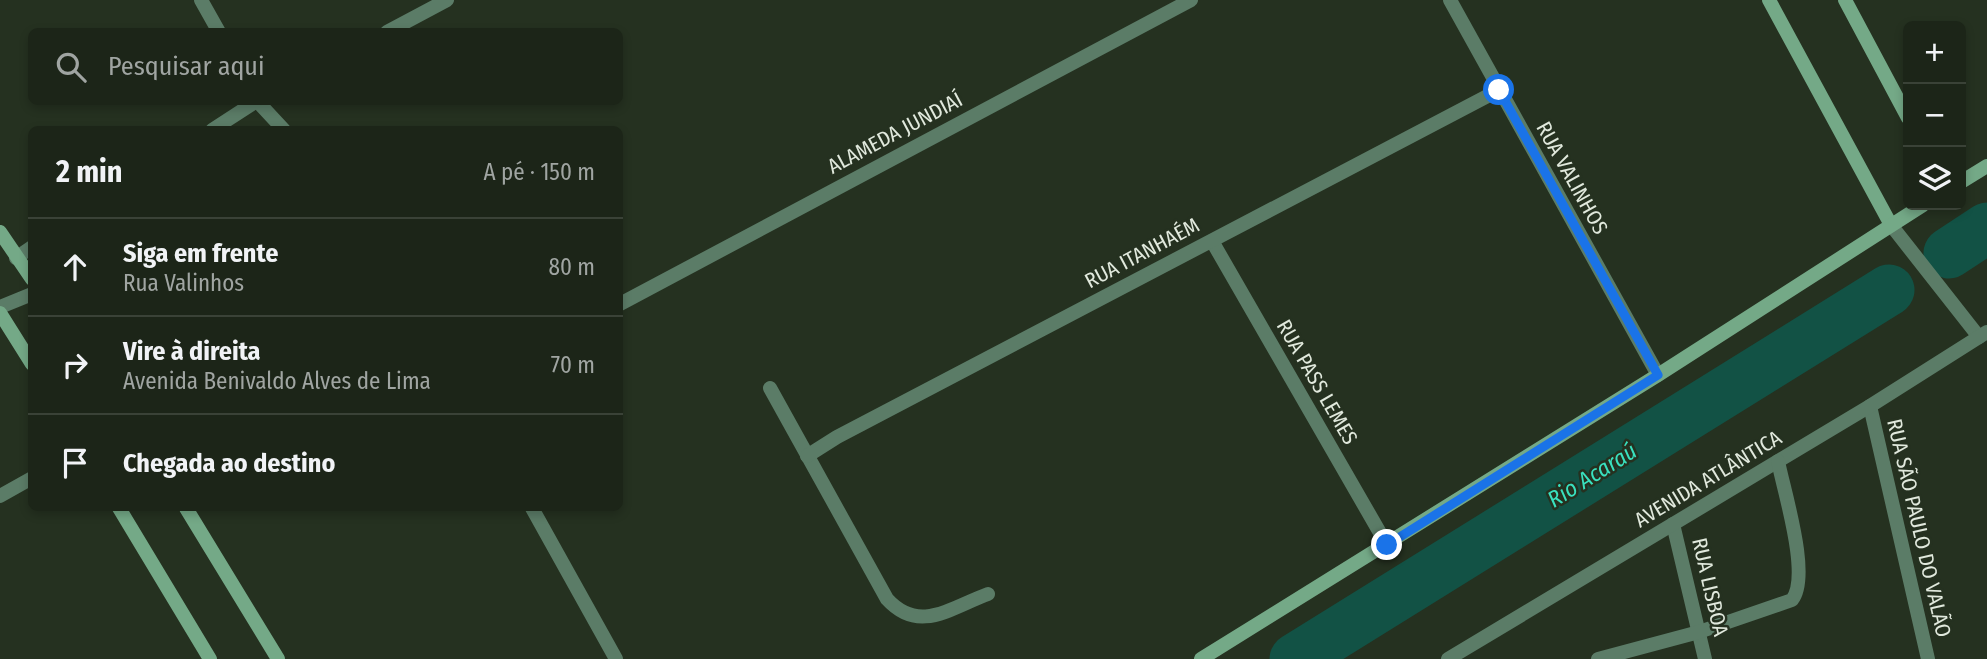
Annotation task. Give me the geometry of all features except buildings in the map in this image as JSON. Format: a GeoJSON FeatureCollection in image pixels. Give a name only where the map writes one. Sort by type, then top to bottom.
{"type":"FeatureCollection","features":[{"type":"Feature","properties":{"kind":"street"},"geometry":{"type":"LineString","coordinates":[[201,0],[217,28]]}},
{"type":"Feature","properties":{"kind":"street"},"geometry":{"type":"LineString","coordinates":[[394,28],[447,0]]}},
{"type":"Feature","properties":{"kind":"street","name":"ALAMEDA JUNDIAÍ"},"geometry":{"type":"LineString","coordinates":[[623,302],[1191,0]]}},
{"type":"Feature","properties":{"kind":"street","name":"RUA VALINHOS"},"geometry":{"type":"LineString","coordinates":[[1450,0],[1658,375]]}},
{"type":"Feature","properties":{"kind":"street"},"geometry":{"type":"LineString","coordinates":[[1769,0],[1891,225],[1960,314],[1983,335]]}},
{"type":"Feature","properties":{"kind":"street"},"geometry":{"type":"LineString","coordinates":[[1845,0],[1903,109]]}},
{"type":"Feature","properties":{"kind":"street","name":"RUA ITANHAÉM"},"geometry":{"type":"LineString","coordinates":[[807,457],[837,437],[1499,90]]}},
{"type":"Feature","properties":{"kind":"street"},"geometry":{"type":"LineString","coordinates":[[218,126],[252,105]]}},
{"type":"Feature","properties":{"kind":"street"},"geometry":{"type":"LineString","coordinates":[[260,105],[280,126]]}},
{"type":"Feature","properties":{"kind":"street"},"geometry":{"type":"LineString","coordinates":[[1966,179],[1987,166]]}},
{"type":"Feature","properties":{"kind":"street"},"geometry":{"type":"LineString","coordinates":[[1202,659],[1658,375],[1915,210]]}},
{"type":"Feature","properties":{"kind":"street"},"geometry":{"type":"LineString","coordinates":[[0,232],[28,274]]}},
{"type":"Feature","properties":{"kind":"street","name":"RUA PASS LEMES"},"geometry":{"type":"LineString","coordinates":[[1212,241],[1387,545]]}},
{"type":"Feature","properties":{"kind":"street"},"geometry":{"type":"LineString","coordinates":[[16,258],[28,250]]}},
{"type":"Feature","properties":{"kind":"street"},"geometry":{"type":"LineString","coordinates":[[0,307],[28,296]]}},
{"type":"Feature","properties":{"kind":"street"},"geometry":{"type":"LineString","coordinates":[[0,313],[28,358]]}},
{"type":"Feature","properties":{"kind":"street","name":"AVENIDA ATLÂNTICA"},"geometry":{"type":"LineString","coordinates":[[1448,659],[1870,406],[1983,335]]}},
{"type":"Feature","properties":{"kind":"street"},"geometry":{"type":"LineString","coordinates":[[770,388],[887,599],[898,610],[910,617],[926,617],[988,594]]}},
{"type":"Feature","properties":{"kind":"street","name":"RUA SÃO PAULO DO VALÃO"},"geometry":{"type":"LineString","coordinates":[[1870,406],[1928,659]]}},
{"type":"Feature","properties":{"kind":"street"},"geometry":{"type":"LineString","coordinates":[[1598,659],[1699,632],[1792,600],[1797,594],[1799,565],[1778,461]]}},
{"type":"Feature","properties":{"kind":"street"},"geometry":{"type":"LineString","coordinates":[[0,496],[28,480]]}},
{"type":"Feature","properties":{"kind":"street"},"geometry":{"type":"LineString","coordinates":[[121,511],[210,659]]}},
{"type":"Feature","properties":{"kind":"street"},"geometry":{"type":"LineString","coordinates":[[188,511],[278,659]]}},
{"type":"Feature","properties":{"kind":"street"},"geometry":{"type":"LineString","coordinates":[[534,511],[616,659]]}},
{"type":"Feature","properties":{"kind":"street","name":"RUA LISBOA"},"geometry":{"type":"LineString","coordinates":[[1673,524],[1705,659]]}},
{"type":"Feature","properties":{"kind":"waterway","name":"Rio Acaraú"},"geometry":{"type":"LineString","coordinates":[[1949,253],[1987,228]]}},
{"type":"Feature","properties":{"kind":"waterway","name":"Rio Acaraú"},"geometry":{"type":"LineString","coordinates":[[1295,659],[1889,290]]}},
{"type":"Feature","properties":{"kind":"route"},"geometry":{"type":"LineString","coordinates":[[1387,545],[1658,375],[1499,90]]}}]}
